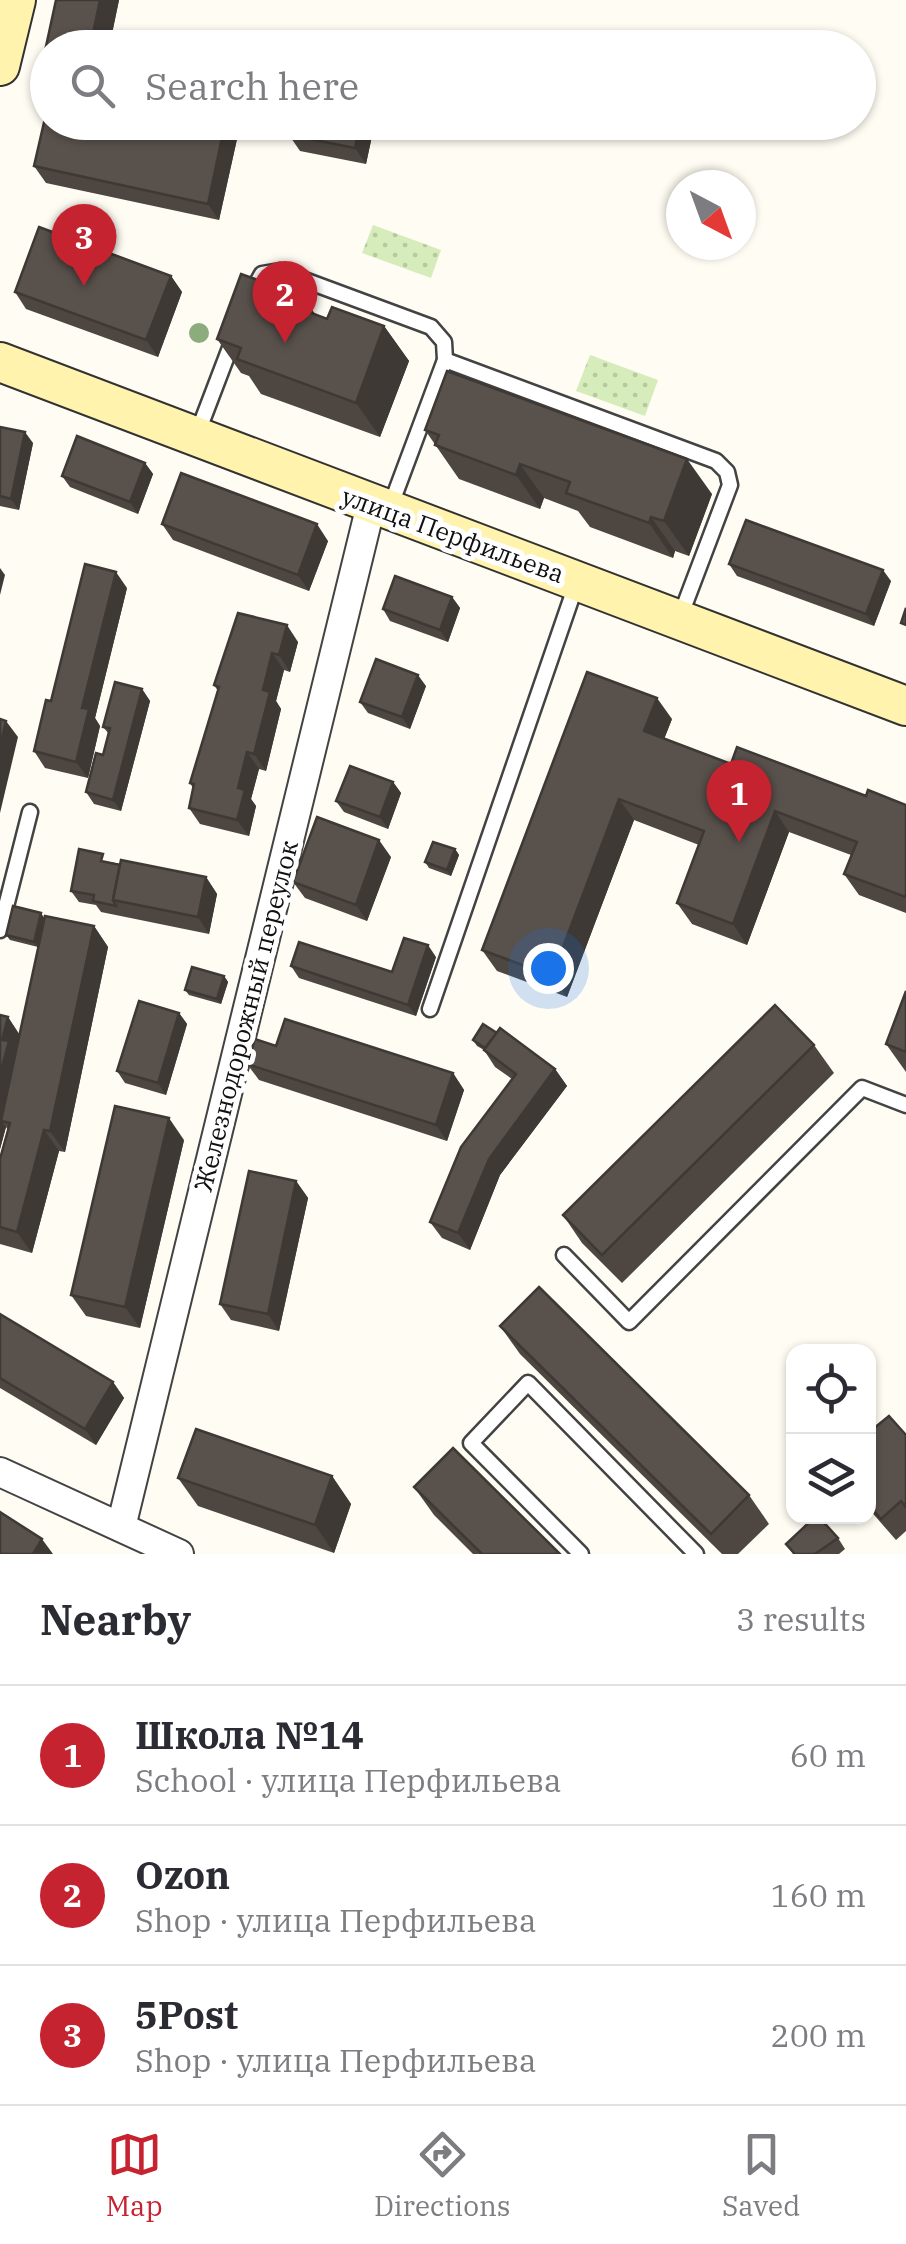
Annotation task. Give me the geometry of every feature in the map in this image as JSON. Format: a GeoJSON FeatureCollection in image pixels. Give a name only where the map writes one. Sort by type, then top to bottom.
{"type":"FeatureCollection","features":[{"type":"Feature","properties":{"kind":"main road"},"geometry":{"type":"LineString","coordinates":[[0,66],[16,0]]}},
{"type":"Feature","properties":{"kind":"main road","name":"улица Перфильева"},"geometry":{"type":"LineString","coordinates":[[0,362],[906,706]]}},
{"type":"Feature","properties":{"kind":"street","name":"Железнодорожный переулок"},"geometry":{"type":"LineString","coordinates":[[120,1527],[380,508]]}},
{"type":"Feature","properties":{"kind":"street"},"geometry":{"type":"LineString","coordinates":[[0,1472],[179,1554]]}},
{"type":"Feature","properties":{"kind":"lane"},"geometry":{"type":"LineString","coordinates":[[196,438],[252,287],[262,274],[280,271],[431,327],[444,342],[445,360],[380,508]]}},
{"type":"Feature","properties":{"kind":"lane"},"geometry":{"type":"LineString","coordinates":[[445,360],[716,460],[727,472],[730,484],[679,619]]}},
{"type":"Feature","properties":{"kind":"lane"},"geometry":{"type":"LineString","coordinates":[[430,1009],[577,581]]}},
{"type":"Feature","properties":{"kind":"lane"},"geometry":{"type":"LineString","coordinates":[[0,930],[5,888],[30,812]]}},
{"type":"Feature","properties":{"kind":"lane"},"geometry":{"type":"LineString","coordinates":[[564,1255],[629,1322],[862,1088],[906,1105]]}},
{"type":"Feature","properties":{"kind":"lane"},"geometry":{"type":"LineString","coordinates":[[581,1554],[471,1442],[528,1383],[696,1554]]}},
{"type":"Feature","properties":{"kind":"green space"},"geometry":{"type":"Polygon","coordinates":[[[373,225],[441,250],[431,278],[362,253],[373,225]]]}},
{"type":"Feature","properties":{"kind":"green space"},"geometry":{"type":"Polygon","coordinates":[[[590,355],[658,380],[645,416],[576,391],[590,355]]]}},
{"type":"Feature","properties":{"kind":"building"},"geometry":{"type":"Polygon","coordinates":[[[56,0],[100,0],[94,30],[50,30],[56,0]]]}},
{"type":"Feature","properties":{"kind":"building"},"geometry":{"type":"Polygon","coordinates":[[[40,140],[221,140],[208,204],[34,166],[40,140]]]}},
{"type":"Feature","properties":{"kind":"building"},"geometry":{"type":"Polygon","coordinates":[[[314,140],[357,140],[355,148],[314,140]]]}},
{"type":"Feature","properties":{"kind":"building"},"geometry":{"type":"Polygon","coordinates":[[[39,227],[171,276],[146,340],[15,292],[39,227]]]}},
{"type":"Feature","properties":{"kind":"building"},"geometry":{"type":"Polygon","coordinates":[[[241,274],[302,296],[298,308],[327,319],[332,307],[384,326],[356,403],[237,359],[241,348],[217,339],[241,274]]]}},
{"type":"Feature","properties":{"kind":"building"},"geometry":{"type":"Polygon","coordinates":[[[447,371],[687,459],[664,521],[651,517],[649,523],[566,493],[570,482],[520,464],[516,475],[435,445],[439,435],[425,430],[447,371]]]}},
{"type":"Feature","properties":{"kind":"building"},"geometry":{"type":"Polygon","coordinates":[[[0,427],[25,432],[11,499],[0,496],[0,427]]]}},
{"type":"Feature","properties":{"kind":"building"},"geometry":{"type":"Polygon","coordinates":[[[77,436],[145,463],[130,502],[62,476],[77,436]]]}},
{"type":"Feature","properties":{"kind":"building"},"geometry":{"type":"Polygon","coordinates":[[[181,473],[317,524],[298,575],[162,524],[181,473]]]}},
{"type":"Feature","properties":{"kind":"building"},"geometry":{"type":"Polygon","coordinates":[[[746,520],[883,570],[866,614],[729,564],[746,520]]]}},
{"type":"Feature","properties":{"kind":"building"},"geometry":{"type":"Polygon","coordinates":[[[85,564],[116,572],[82,708],[89,709],[76,762],[34,751],[46,700],[51,701],[85,564]]]}},
{"type":"Feature","properties":{"kind":"building"},"geometry":{"type":"Polygon","coordinates":[[[395,576],[452,597],[440,630],[383,609],[395,576]]]}},
{"type":"Feature","properties":{"kind":"building"},"geometry":{"type":"Polygon","coordinates":[[[238,613],[287,625],[279,655],[272,653],[263,690],[270,692],[254,754],[247,752],[238,788],[245,790],[237,820],[189,808],[194,784],[190,783],[219,687],[214,685],[238,613]]]}},
{"type":"Feature","properties":{"kind":"building"},"geometry":{"type":"Polygon","coordinates":[[[376,659],[418,675],[402,717],[360,702],[376,659]]]}},
{"type":"Feature","properties":{"kind":"building"},"geometry":{"type":"Polygon","coordinates":[[[587,672],[657,698],[644,731],[731,764],[737,747],[866,796],[868,790],[906,805],[906,897],[844,874],[857,842],[775,811],[733,924],[677,903],[704,831],[619,799],[552,976],[482,950],[587,672]]]}},
{"type":"Feature","properties":{"kind":"building"},"geometry":{"type":"Polygon","coordinates":[[[115,682],[142,689],[113,800],[86,792],[96,753],[103,755],[110,728],[103,727],[115,682]]]}},
{"type":"Feature","properties":{"kind":"building"},"geometry":{"type":"Polygon","coordinates":[[[0,719],[6,721],[0,747],[0,719]]]}},
{"type":"Feature","properties":{"kind":"building"},"geometry":{"type":"Polygon","coordinates":[[[350,766],[393,782],[380,817],[336,801],[350,766]]]}},
{"type":"Feature","properties":{"kind":"building"},"geometry":{"type":"Polygon","coordinates":[[[317,817],[379,840],[356,905],[293,882],[317,817]]]}},
{"type":"Feature","properties":{"kind":"building"},"geometry":{"type":"Polygon","coordinates":[[[433,842],[455,849],[447,870],[425,862],[433,842]]]}},
{"type":"Feature","properties":{"kind":"building"},"geometry":{"type":"Polygon","coordinates":[[[79,849],[103,854],[101,861],[120,865],[113,900],[116,906],[93,901],[94,895],[71,891],[79,849]]]}},
{"type":"Feature","properties":{"kind":"building"},"geometry":{"type":"Polygon","coordinates":[[[121,860],[206,877],[198,917],[113,900],[121,860]]]}},
{"type":"Feature","properties":{"kind":"building"},"geometry":{"type":"Polygon","coordinates":[[[13,906],[41,913],[34,942],[6,935],[13,906]]]}},
{"type":"Feature","properties":{"kind":"building"},"geometry":{"type":"Polygon","coordinates":[[[45,916],[94,926],[50,1131],[44,1130],[17,1232],[0,1227],[0,1159],[10,1123],[1,1121],[45,916]]]}},
{"type":"Feature","properties":{"kind":"building"},"geometry":{"type":"Polygon","coordinates":[[[404,938],[428,945],[408,1005],[291,966],[299,942],[392,972],[404,938]]]}},
{"type":"Feature","properties":{"kind":"building"},"geometry":{"type":"Polygon","coordinates":[[[192,967],[224,976],[217,999],[185,990],[192,967]]]}},
{"type":"Feature","properties":{"kind":"building"},"geometry":{"type":"Polygon","coordinates":[[[906,991],[906,1052],[886,1044],[906,991]]]}},
{"type":"Feature","properties":{"kind":"building"},"geometry":{"type":"Polygon","coordinates":[[[139,1001],[179,1013],[158,1083],[117,1071],[139,1001]]]}},
{"type":"Feature","properties":{"kind":"building"},"geometry":{"type":"Polygon","coordinates":[[[775,1005],[814,1045],[602,1255],[563,1215],[775,1005]]]}},
{"type":"Feature","properties":{"kind":"building"},"geometry":{"type":"Polygon","coordinates":[[[0,1015],[8,1017],[2,1040],[9,1041],[0,1074],[0,1015]]]}},
{"type":"Feature","properties":{"kind":"building"},"geometry":{"type":"Polygon","coordinates":[[[285,1019],[453,1073],[436,1125],[247,1064],[255,1039],[276,1046],[285,1019]]]}},
{"type":"Feature","properties":{"kind":"building"},"geometry":{"type":"Polygon","coordinates":[[[483,1024],[497,1033],[485,1048],[473,1040],[483,1024]]]}},
{"type":"Feature","properties":{"kind":"building"},"geometry":{"type":"Polygon","coordinates":[[[500,1028],[555,1069],[489,1159],[458,1233],[430,1222],[461,1147],[516,1074],[484,1050],[500,1028]]]}},
{"type":"Feature","properties":{"kind":"building"},"geometry":{"type":"Polygon","coordinates":[[[115,1106],[169,1118],[125,1307],[71,1295],[115,1106]]]}},
{"type":"Feature","properties":{"kind":"building"},"geometry":{"type":"Polygon","coordinates":[[[249,1171],[296,1181],[268,1314],[220,1304],[249,1171]]]}},
{"type":"Feature","properties":{"kind":"building"},"geometry":{"type":"Polygon","coordinates":[[[539,1287],[749,1495],[711,1534],[500,1326],[539,1287]]]}},
{"type":"Feature","properties":{"kind":"building"},"geometry":{"type":"Polygon","coordinates":[[[0,1314],[113,1382],[85,1429],[0,1378],[0,1314]]]}},
{"type":"Feature","properties":{"kind":"building"},"geometry":{"type":"Polygon","coordinates":[[[889,1416],[906,1435],[906,1507],[901,1501],[881,1519],[876,1513],[876,1427],[889,1416]]]}},
{"type":"Feature","properties":{"kind":"building"},"geometry":{"type":"Polygon","coordinates":[[[196,1429],[332,1476],[315,1525],[178,1478],[196,1429]]]}},
{"type":"Feature","properties":{"kind":"building"},"geometry":{"type":"Polygon","coordinates":[[[453,1448],[560,1554],[482,1554],[414,1487],[453,1448]]]}},
{"type":"Feature","properties":{"kind":"building"},"geometry":{"type":"Polygon","coordinates":[[[0,1512],[42,1539],[33,1554],[0,1554],[0,1512]]]}},
{"type":"Feature","properties":{"kind":"building"},"geometry":{"type":"Polygon","coordinates":[[[807,1524],[825,1524],[838,1538],[815,1554],[795,1554],[786,1544],[807,1524]]]}},
{"type":"Feature","properties":{"kind":"place","name":"5Post"},"geometry":{"type":"Point","coordinates":[84,286]}},
{"type":"Feature","properties":{"kind":"place","name":"Ozon"},"geometry":{"type":"Point","coordinates":[285,343]}},
{"type":"Feature","properties":{"kind":"place","name":"Школа №14"},"geometry":{"type":"Point","coordinates":[739,842]}}]}
